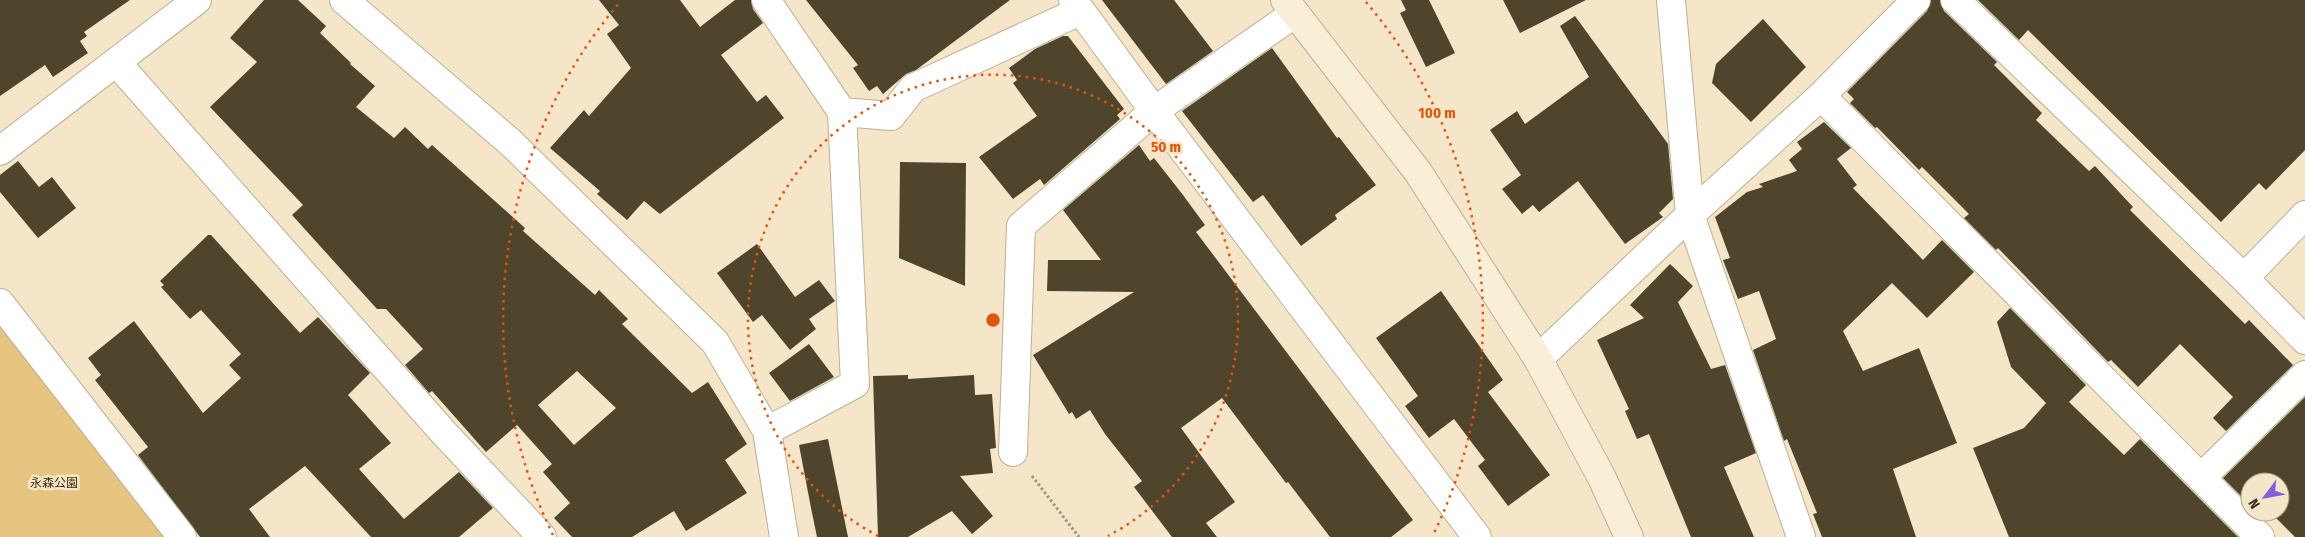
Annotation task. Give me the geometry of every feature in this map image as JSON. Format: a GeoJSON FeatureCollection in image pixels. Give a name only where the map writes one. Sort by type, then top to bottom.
{"type":"FeatureCollection","features":[{"type":"Feature","properties":{"kind":"street"},"geometry":{"type":"LineString","coordinates":[[0,150],[197,0]]}},
{"type":"Feature","properties":{"kind":"street"},"geometry":{"type":"LineString","coordinates":[[344,0],[510,142],[715,342],[767,431],[784,537]]}},
{"type":"Feature","properties":{"kind":"street"},"geometry":{"type":"LineString","coordinates":[[766,0],[842,112],[854,384],[767,431]]}},
{"type":"Feature","properties":{"kind":"street"},"geometry":{"type":"LineString","coordinates":[[1671,0],[1690,215],[1801,537]]}},
{"type":"Feature","properties":{"kind":"street"},"geometry":{"type":"LineString","coordinates":[[1538,359],[1690,215],[1820,96],[1916,0]]}},
{"type":"Feature","properties":{"kind":"street"},"geometry":{"type":"LineString","coordinates":[[1954,0],[2244,278],[2305,340]]}},
{"type":"Feature","properties":{"kind":"street"},"geometry":{"type":"LineString","coordinates":[[842,112],[891,116],[913,88],[1076,5],[1154,111],[1477,537]]}},
{"type":"Feature","properties":{"kind":"street"},"geometry":{"type":"LineString","coordinates":[[1013,452],[1021,226],[1154,111],[1290,7],[1418,172],[1538,359],[1602,478],[1628,537]]}},
{"type":"Feature","properties":{"kind":"street"},"geometry":{"type":"LineString","coordinates":[[116,62],[443,432],[542,537]]}},
{"type":"Feature","properties":{"kind":"street"},"geometry":{"type":"LineString","coordinates":[[1820,96],[2260,537]]}},
{"type":"Feature","properties":{"kind":"street"},"geometry":{"type":"LineString","coordinates":[[2244,278],[2305,215]]}},
{"type":"Feature","properties":{"kind":"street"},"geometry":{"type":"LineString","coordinates":[[0,303],[182,537]]}},
{"type":"Feature","properties":{"kind":"street"},"geometry":{"type":"LineString","coordinates":[[2202,477],[2305,375]]}},
{"type":"Feature","properties":{"kind":"path"},"geometry":{"type":"LineString","coordinates":[[1013,452],[1079,537]]}},
{"type":"Feature","properties":{"kind":"green space","name":"永森公園"},"geometry":{"type":"Polygon","coordinates":[[[0,326],[164,537],[0,537],[0,326]]]}},
{"type":"Feature","properties":{"kind":"building"},"geometry":{"type":"Polygon","coordinates":[[[0,0],[130,0],[84,32],[87,36],[80,41],[88,53],[53,77],[45,65],[0,96],[0,0]]]}},
{"type":"Feature","properties":{"kind":"building"},"geometry":{"type":"Polygon","coordinates":[[[264,0],[298,0],[326,26],[320,33],[350,64],[375,86],[356,107],[394,138],[405,127],[428,149],[432,145],[525,228],[523,231],[595,295],[599,290],[628,319],[622,324],[692,393],[708,382],[747,444],[725,460],[747,493],[686,531],[674,511],[632,537],[572,537],[554,518],[570,503],[543,472],[552,464],[517,425],[486,452],[432,391],[429,393],[405,365],[423,349],[386,309],[377,309],[292,215],[303,205],[210,107],[257,62],[230,38],[264,0]],[[577,371],[538,405],[574,445],[616,408],[577,371]]]}},
{"type":"Feature","properties":{"kind":"building"},"geometry":{"type":"Polygon","coordinates":[[[599,0],[680,0],[700,27],[735,0],[751,0],[753,9],[763,23],[721,55],[757,102],[766,95],[784,118],[660,214],[644,201],[627,220],[597,194],[600,191],[550,148],[584,110],[589,116],[631,68],[607,34],[619,25],[599,0]]]}},
{"type":"Feature","properties":{"kind":"building"},"geometry":{"type":"Polygon","coordinates":[[[806,0],[1010,0],[916,70],[906,74],[883,94],[877,86],[869,91],[853,68],[858,65],[806,0]]]}},
{"type":"Feature","properties":{"kind":"building"},"geometry":{"type":"Polygon","coordinates":[[[1102,0],[1174,0],[1213,51],[1166,84],[1102,0]]]}},
{"type":"Feature","properties":{"kind":"building"},"geometry":{"type":"Polygon","coordinates":[[[1401,0],[1429,0],[1455,53],[1426,67],[1400,13],[1406,10],[1401,0]]]}},
{"type":"Feature","properties":{"kind":"building"},"geometry":{"type":"Polygon","coordinates":[[[1503,0],[1586,0],[1520,33],[1503,0]]]}},
{"type":"Feature","properties":{"kind":"building"},"geometry":{"type":"Polygon","coordinates":[[[1931,0],[1940,0],[1944,11],[1997,62],[1994,65],[2042,113],[2036,120],[2089,171],[2095,166],[2133,207],[2130,210],[2245,324],[2249,320],[2293,365],[2226,431],[2213,418],[2233,397],[2180,344],[2138,387],[2111,360],[2108,362],[1998,248],[1996,250],[1964,218],[1969,214],[1922,167],[1919,170],[1877,127],[1875,128],[1850,103],[1854,99],[1847,92],[1927,11],[1931,0]]]}},
{"type":"Feature","properties":{"kind":"building"},"geometry":{"type":"Polygon","coordinates":[[[1978,0],[2305,0],[2305,150],[2266,190],[2259,183],[2221,222],[2028,30],[2019,40],[1978,0]]]}},
{"type":"Feature","properties":{"kind":"building"},"geometry":{"type":"Polygon","coordinates":[[[1575,16],[1668,144],[1673,199],[1659,213],[1663,217],[1625,244],[1578,181],[1539,212],[1533,205],[1522,214],[1502,189],[1521,175],[1490,130],[1517,111],[1525,124],[1589,77],[1560,26],[1575,16]]]}},
{"type":"Feature","properties":{"kind":"building"},"geometry":{"type":"Polygon","coordinates":[[[1763,19],[1806,67],[1751,122],[1712,83],[1716,64],[1763,19]]]}},
{"type":"Feature","properties":{"kind":"building"},"geometry":{"type":"Polygon","coordinates":[[[1063,36],[1068,36],[1124,109],[1117,115],[1120,119],[1044,185],[1040,179],[1013,199],[979,157],[1037,116],[1013,83],[1017,80],[1009,68],[1035,49],[1063,36]]]}},
{"type":"Feature","properties":{"kind":"building"},"geometry":{"type":"Polygon","coordinates":[[[1272,48],[1337,138],[1339,137],[1376,185],[1335,215],[1337,219],[1301,246],[1263,195],[1253,202],[1182,111],[1272,48]]]}},
{"type":"Feature","properties":{"kind":"building"},"geometry":{"type":"Polygon","coordinates":[[[1824,122],[1851,148],[1837,159],[1857,185],[1853,188],[1923,260],[1942,240],[1974,272],[1927,318],[1892,283],[1843,331],[1863,371],[1919,348],[1957,443],[1893,469],[1916,537],[1822,537],[1813,514],[1817,513],[1787,439],[1784,441],[1753,350],[1776,339],[1759,291],[1738,299],[1723,260],[1730,258],[1715,217],[1747,192],[1763,187],[1759,184],[1797,171],[1789,160],[1802,149],[1797,142],[1824,122]]]}},
{"type":"Feature","properties":{"kind":"building"},"geometry":{"type":"Polygon","coordinates":[[[1139,145],[1150,161],[1154,158],[1205,225],[1196,232],[1413,520],[1391,537],[1330,537],[1288,482],[1286,483],[1222,398],[1181,428],[1235,502],[1206,523],[1217,537],[1172,537],[1134,487],[1142,481],[1105,434],[1090,410],[1076,419],[1072,412],[1069,414],[1033,355],[1134,292],[1047,291],[1048,260],[1101,260],[1063,210],[1139,145]]]}},
{"type":"Feature","properties":{"kind":"building"},"geometry":{"type":"Polygon","coordinates":[[[18,161],[39,187],[52,177],[76,208],[38,238],[0,192],[0,175],[18,161]]]}},
{"type":"Feature","properties":{"kind":"building"},"geometry":{"type":"Polygon","coordinates":[[[900,162],[966,163],[965,286],[899,258],[900,162]]]}},
{"type":"Feature","properties":{"kind":"building"},"geometry":{"type":"Polygon","coordinates":[[[208,235],[211,235],[300,333],[318,317],[370,373],[348,395],[391,443],[359,469],[404,519],[459,472],[493,508],[459,537],[371,537],[305,466],[249,509],[270,537],[200,537],[138,455],[148,447],[95,380],[101,375],[88,358],[134,321],[203,413],[241,378],[229,365],[241,354],[201,310],[190,319],[161,287],[164,285],[160,281],[208,235]]]}},
{"type":"Feature","properties":{"kind":"building"},"geometry":{"type":"Polygon","coordinates":[[[757,244],[795,297],[819,280],[835,301],[809,319],[816,329],[790,350],[762,315],[753,322],[717,273],[757,244]]]}},
{"type":"Feature","properties":{"kind":"building"},"geometry":{"type":"Polygon","coordinates":[[[1670,264],[1693,286],[1678,302],[1711,369],[1725,365],[1756,453],[1724,467],[1754,537],[1691,537],[1649,434],[1637,439],[1625,411],[1629,409],[1597,340],[1644,318],[1630,305],[1670,264]]]}},
{"type":"Feature","properties":{"kind":"building"},"geometry":{"type":"Polygon","coordinates":[[[1441,291],[1503,380],[1488,392],[1550,475],[1508,506],[1478,466],[1485,460],[1454,419],[1429,438],[1405,406],[1418,396],[1376,338],[1441,291]]]}},
{"type":"Feature","properties":{"kind":"building"},"geometry":{"type":"Polygon","coordinates":[[[2010,308],[2086,385],[2069,402],[2124,455],[2140,439],[2238,537],[2009,537],[1973,448],[2024,428],[2046,403],[2011,367],[1997,322],[2010,308]]]}},
{"type":"Feature","properties":{"kind":"building"},"geometry":{"type":"Polygon","coordinates":[[[809,344],[834,377],[790,401],[769,373],[809,344]]]}},
{"type":"Feature","properties":{"kind":"building"},"geometry":{"type":"Polygon","coordinates":[[[908,375],[908,379],[974,375],[975,395],[992,394],[996,448],[990,449],[993,473],[960,476],[993,516],[972,534],[952,511],[908,537],[878,537],[873,376],[908,375]]]}},
{"type":"Feature","properties":{"kind":"building"},"geometry":{"type":"Polygon","coordinates":[[[2305,397],[2305,537],[2295,537],[2280,522],[2290,522],[2290,472],[2240,472],[2240,495],[2223,478],[2305,397]]]}},
{"type":"Feature","properties":{"kind":"building"},"geometry":{"type":"Polygon","coordinates":[[[828,439],[848,537],[817,537],[811,508],[799,445],[828,439]]]}}]}
